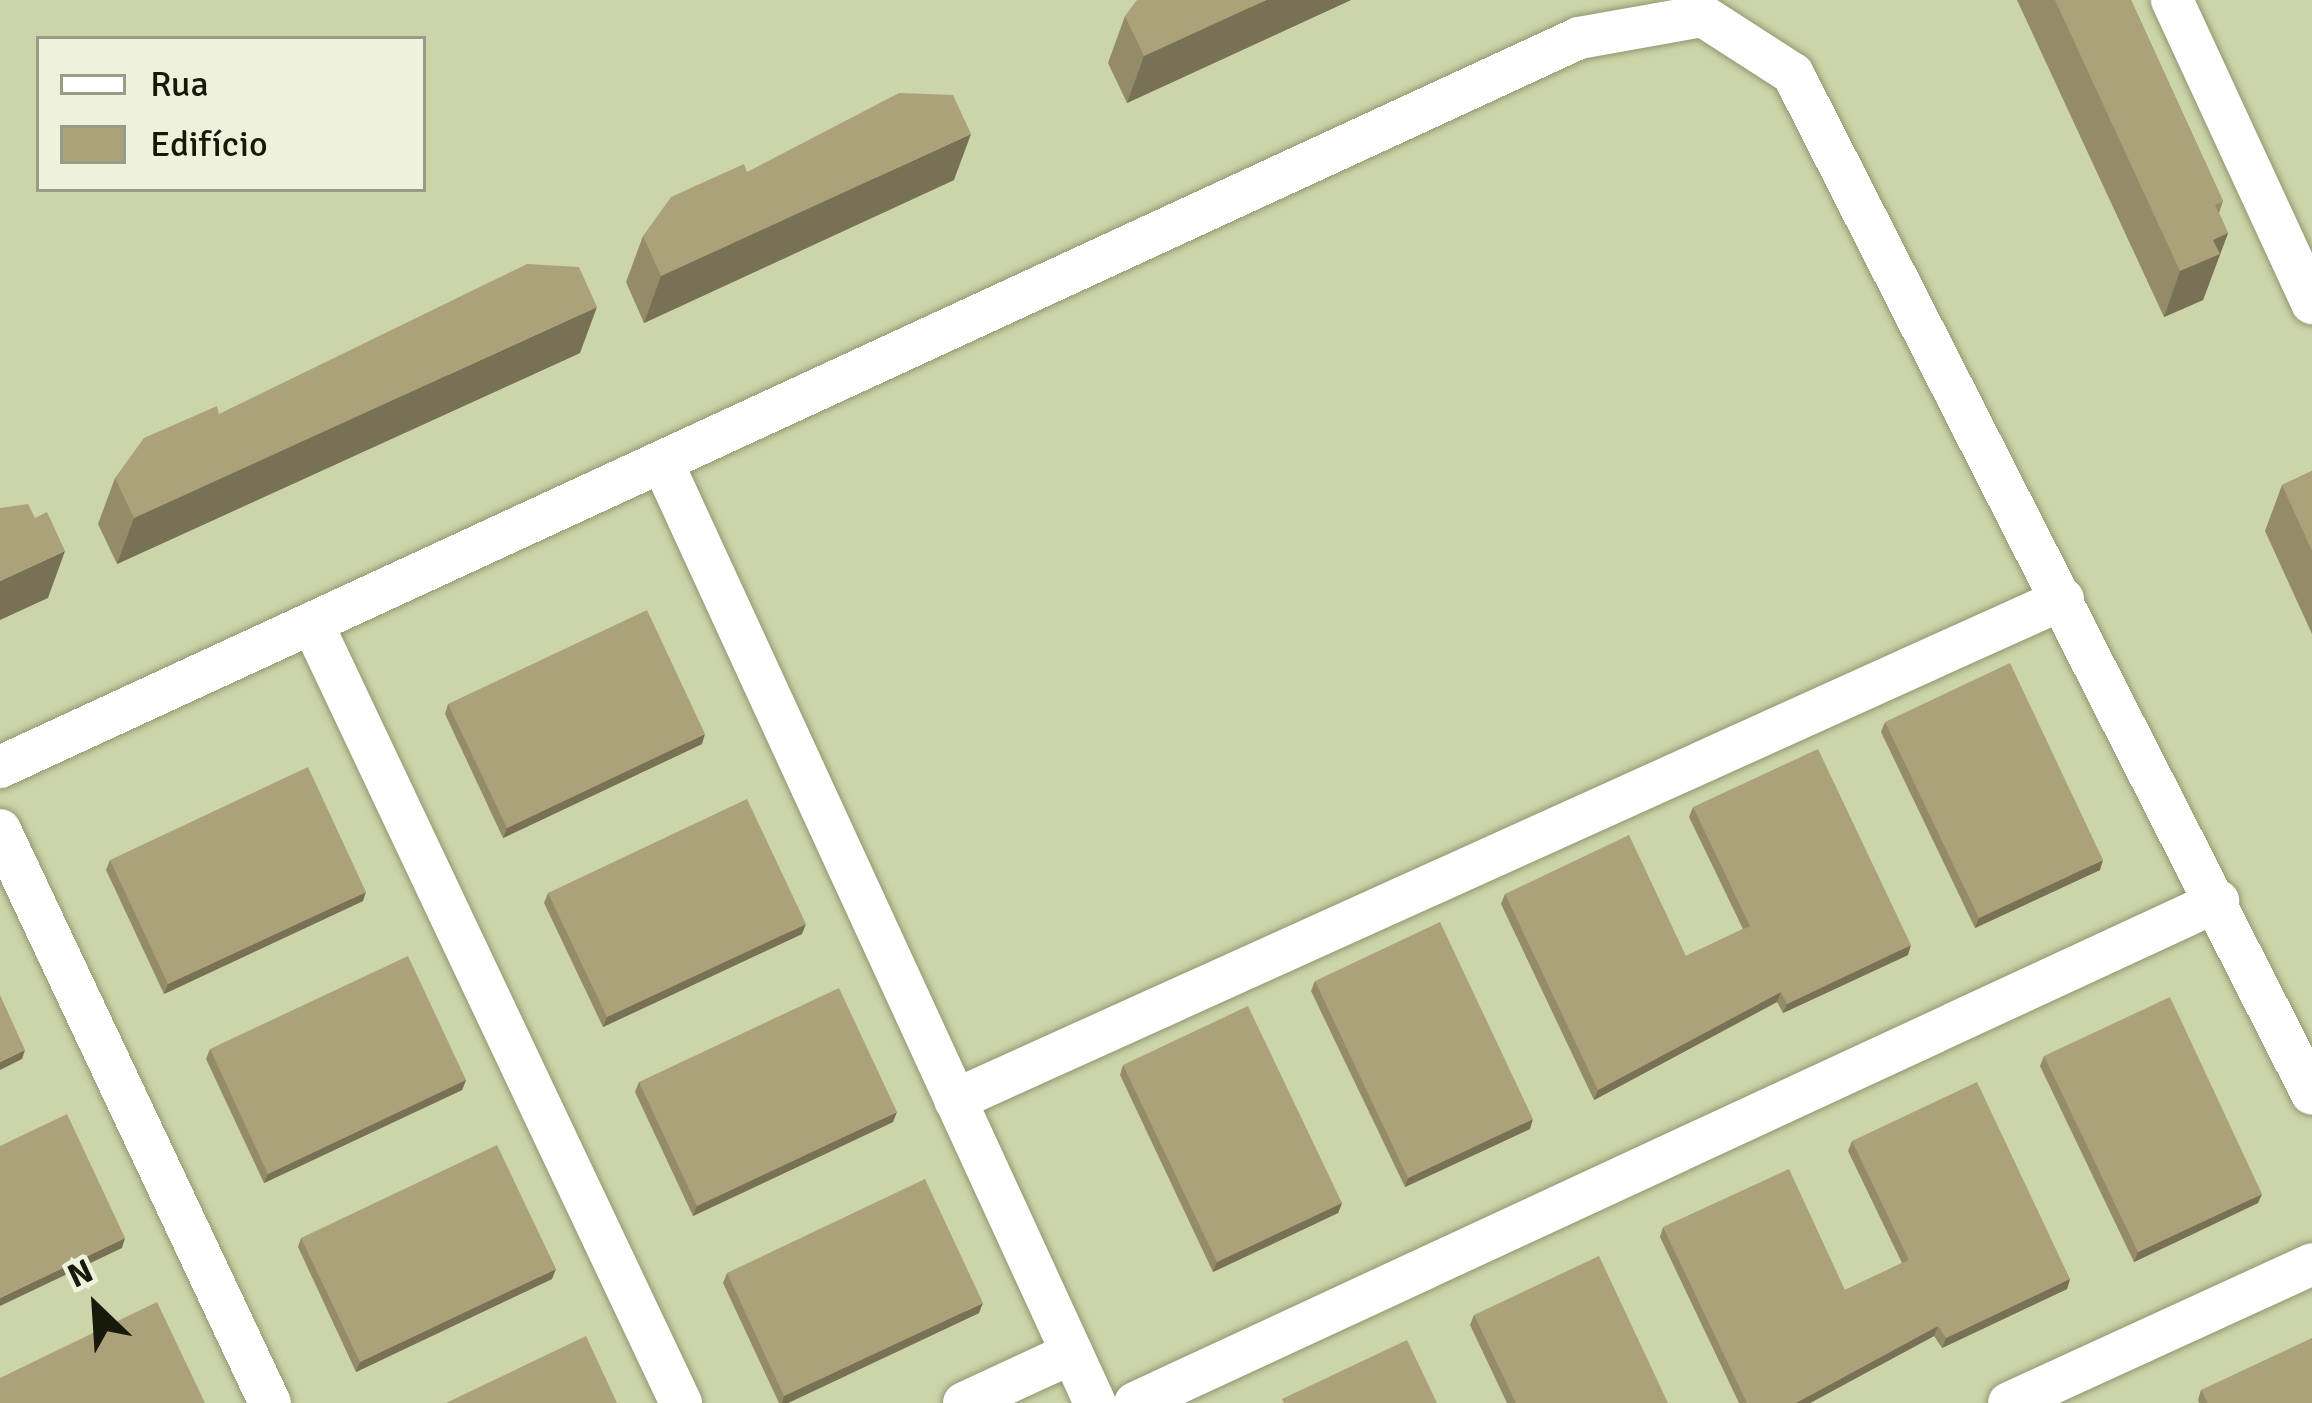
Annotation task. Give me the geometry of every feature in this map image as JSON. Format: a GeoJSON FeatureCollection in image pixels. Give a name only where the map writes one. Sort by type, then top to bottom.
{"type":"FeatureCollection","features":[{"type":"Feature","properties":{"kind":"street"},"geometry":{"type":"LineString","coordinates":[[2172,0],[2312,303]]}},
{"type":"Feature","properties":{"kind":"street"},"geometry":{"type":"LineString","coordinates":[[0,767],[664,466],[1579,38],[1703,16],[1793,74],[2218,901],[2312,1094]]}},
{"type":"Feature","properties":{"kind":"street"},"geometry":{"type":"LineString","coordinates":[[664,466],[1095,1403]]}},
{"type":"Feature","properties":{"kind":"street"},"geometry":{"type":"LineString","coordinates":[[955,1100],[2062,599]]}},
{"type":"Feature","properties":{"kind":"street"},"geometry":{"type":"LineString","coordinates":[[314,625],[681,1403]]}},
{"type":"Feature","properties":{"kind":"street"},"geometry":{"type":"LineString","coordinates":[[0,830],[270,1403]]}},
{"type":"Feature","properties":{"kind":"street"},"geometry":{"type":"LineString","coordinates":[[1135,1403],[2218,901]]}},
{"type":"Feature","properties":{"kind":"street"},"geometry":{"type":"LineString","coordinates":[[2008,1403],[2312,1264]]}},
{"type":"Feature","properties":{"kind":"street"},"geometry":{"type":"LineString","coordinates":[[964,1403],[1072,1353]]}},
{"type":"Feature","properties":{"kind":"building"},"geometry":{"type":"Polygon","coordinates":[[[1137,0],[1266,0],[1144,56],[1125,16],[1137,0]]]}},
{"type":"Feature","properties":{"kind":"building"},"geometry":{"type":"Polygon","coordinates":[[[2055,0],[2131,0],[2223,201],[2215,205],[2228,233],[2213,240],[2220,254],[2180,271],[2055,0]]]}},
{"type":"Feature","properties":{"kind":"building"},"geometry":{"type":"Polygon","coordinates":[[[899,93],[953,95],[971,134],[661,276],[643,236],[671,197],[744,164],[747,172],[899,93]]]}},
{"type":"Feature","properties":{"kind":"building"},"geometry":{"type":"Polygon","coordinates":[[[527,264],[579,267],[597,307],[134,518],[115,478],[144,438],[217,406],[219,414],[527,264]]]}},
{"type":"Feature","properties":{"kind":"building"},"geometry":{"type":"Polygon","coordinates":[[[2312,471],[2312,551],[2282,485],[2312,471]]]}},
{"type":"Feature","properties":{"kind":"building"},"geometry":{"type":"Polygon","coordinates":[[[28,504],[35,518],[47,512],[65,551],[0,581],[0,508],[28,504]]]}},
{"type":"Feature","properties":{"kind":"building"},"geometry":{"type":"Polygon","coordinates":[[[647,610],[705,734],[507,828],[448,704],[647,610]]]}},
{"type":"Feature","properties":{"kind":"building"},"geometry":{"type":"Polygon","coordinates":[[[2010,663],[2103,860],[1979,918],[1885,722],[2010,663]]]}},
{"type":"Feature","properties":{"kind":"building"},"geometry":{"type":"Polygon","coordinates":[[[1818,749],[1911,945],[1787,1004],[1781,992],[1598,1090],[1505,894],[1629,835],[1686,956],[1750,926],[1693,807],[1818,749]]]}},
{"type":"Feature","properties":{"kind":"building"},"geometry":{"type":"Polygon","coordinates":[[[308,767],[366,892],[168,984],[110,860],[308,767]]]}},
{"type":"Feature","properties":{"kind":"building"},"geometry":{"type":"Polygon","coordinates":[[[747,799],[806,924],[607,1017],[548,893],[747,799]]]}},
{"type":"Feature","properties":{"kind":"building"},"geometry":{"type":"Polygon","coordinates":[[[1440,922],[1533,1119],[1408,1178],[1315,981],[1440,922]]]}},
{"type":"Feature","properties":{"kind":"building"},"geometry":{"type":"Polygon","coordinates":[[[408,956],[466,1080],[268,1174],[210,1049],[408,956]]]}},
{"type":"Feature","properties":{"kind":"building"},"geometry":{"type":"Polygon","coordinates":[[[839,988],[897,1112],[697,1206],[639,1082],[839,988]]]}},
{"type":"Feature","properties":{"kind":"building"},"geometry":{"type":"Polygon","coordinates":[[[0,995],[25,1050],[0,1062],[0,995]]]}},
{"type":"Feature","properties":{"kind":"building"},"geometry":{"type":"Polygon","coordinates":[[[2170,997],[2262,1194],[2138,1252],[2044,1056],[2170,997]]]}},
{"type":"Feature","properties":{"kind":"building"},"geometry":{"type":"Polygon","coordinates":[[[1248,1006],[1342,1203],[1217,1262],[1123,1065],[1248,1006]]]}},
{"type":"Feature","properties":{"kind":"building"},"geometry":{"type":"Polygon","coordinates":[[[1977,1082],[2070,1279],[1946,1338],[1938,1326],[1796,1403],[1747,1403],[1663,1227],[1789,1169],[1845,1290],[1909,1260],[1852,1141],[1977,1082]]]}},
{"type":"Feature","properties":{"kind":"building"},"geometry":{"type":"Polygon","coordinates":[[[67,1114],[125,1238],[0,1298],[0,1146],[67,1114]]]}},
{"type":"Feature","properties":{"kind":"building"},"geometry":{"type":"Polygon","coordinates":[[[497,1145],[556,1269],[360,1362],[301,1238],[497,1145]]]}},
{"type":"Feature","properties":{"kind":"building"},"geometry":{"type":"Polygon","coordinates":[[[925,1179],[983,1303],[784,1396],[727,1273],[925,1179]]]}},
{"type":"Feature","properties":{"kind":"building"},"geometry":{"type":"Polygon","coordinates":[[[1599,1256],[1668,1403],[1516,1403],[1474,1315],[1599,1256]]]}},
{"type":"Feature","properties":{"kind":"building"},"geometry":{"type":"Polygon","coordinates":[[[157,1302],[205,1403],[0,1403],[0,1378],[157,1302]]]}},
{"type":"Feature","properties":{"kind":"building"},"geometry":{"type":"Polygon","coordinates":[[[586,1336],[617,1403],[446,1403],[586,1336]]]}},
{"type":"Feature","properties":{"kind":"building"},"geometry":{"type":"Polygon","coordinates":[[[2312,1338],[2312,1403],[2208,1403],[2201,1390],[2312,1338]]]}},
{"type":"Feature","properties":{"kind":"building"},"geometry":{"type":"Polygon","coordinates":[[[1407,1340],[1437,1403],[1284,1403],[1282,1399],[1407,1340]]]}}]}
